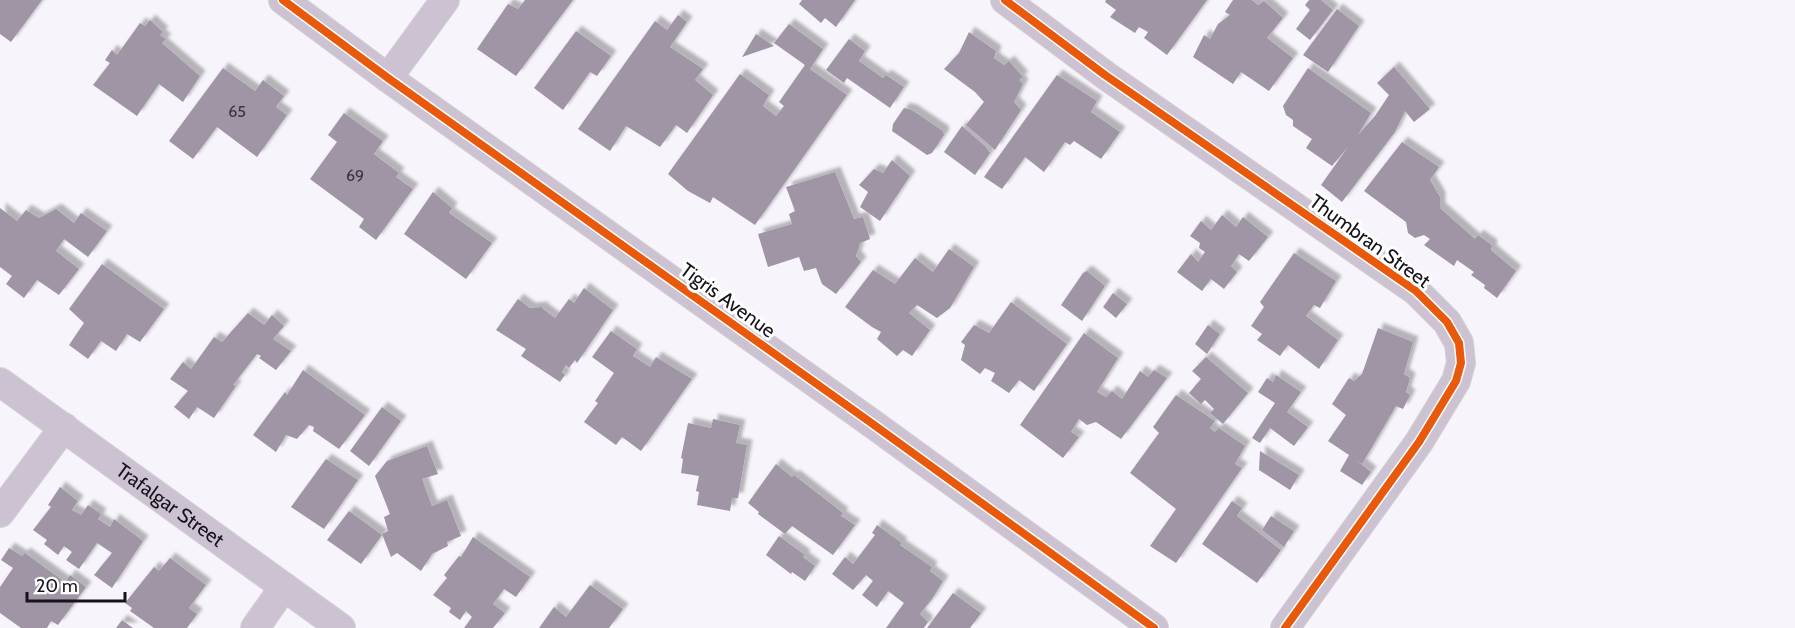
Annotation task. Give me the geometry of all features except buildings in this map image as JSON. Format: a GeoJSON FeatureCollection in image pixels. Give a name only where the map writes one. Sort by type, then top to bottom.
{"type":"FeatureCollection","features":[{"type":"Feature","properties":{"kind":"street","name":"Tigris Avenue"},"geometry":{"type":"LineString","coordinates":[[283,0],[388,78],[880,429],[1154,628]]}},
{"type":"Feature","properties":{"kind":"street"},"geometry":{"type":"LineString","coordinates":[[388,78],[445,0]]}},
{"type":"Feature","properties":{"kind":"street","name":"Thumbran Street"},"geometry":{"type":"LineString","coordinates":[[1005,0],[1106,75],[1416,291],[1447,322],[1459,343],[1461,363],[1456,381],[1425,432],[1285,628]]}},
{"type":"Feature","properties":{"kind":"street","name":"Trafalgar Street"},"geometry":{"type":"LineString","coordinates":[[0,382],[341,628]]}},
{"type":"Feature","properties":{"kind":"street"},"geometry":{"type":"LineString","coordinates":[[0,513],[64,427]]}},
{"type":"Feature","properties":{"kind":"street"},"geometry":{"type":"LineString","coordinates":[[255,628],[284,587]]}},
{"type":"Feature","properties":{"kind":"cycle path"},"geometry":{"type":"LineString","coordinates":[[283,0],[388,78],[1154,628]]}},
{"type":"Feature","properties":{"kind":"cycle path"},"geometry":{"type":"LineString","coordinates":[[1005,0],[1105,75],[1416,291],[1447,322],[1459,343],[1461,363],[1456,381],[1419,442],[1285,628]]}}]}
